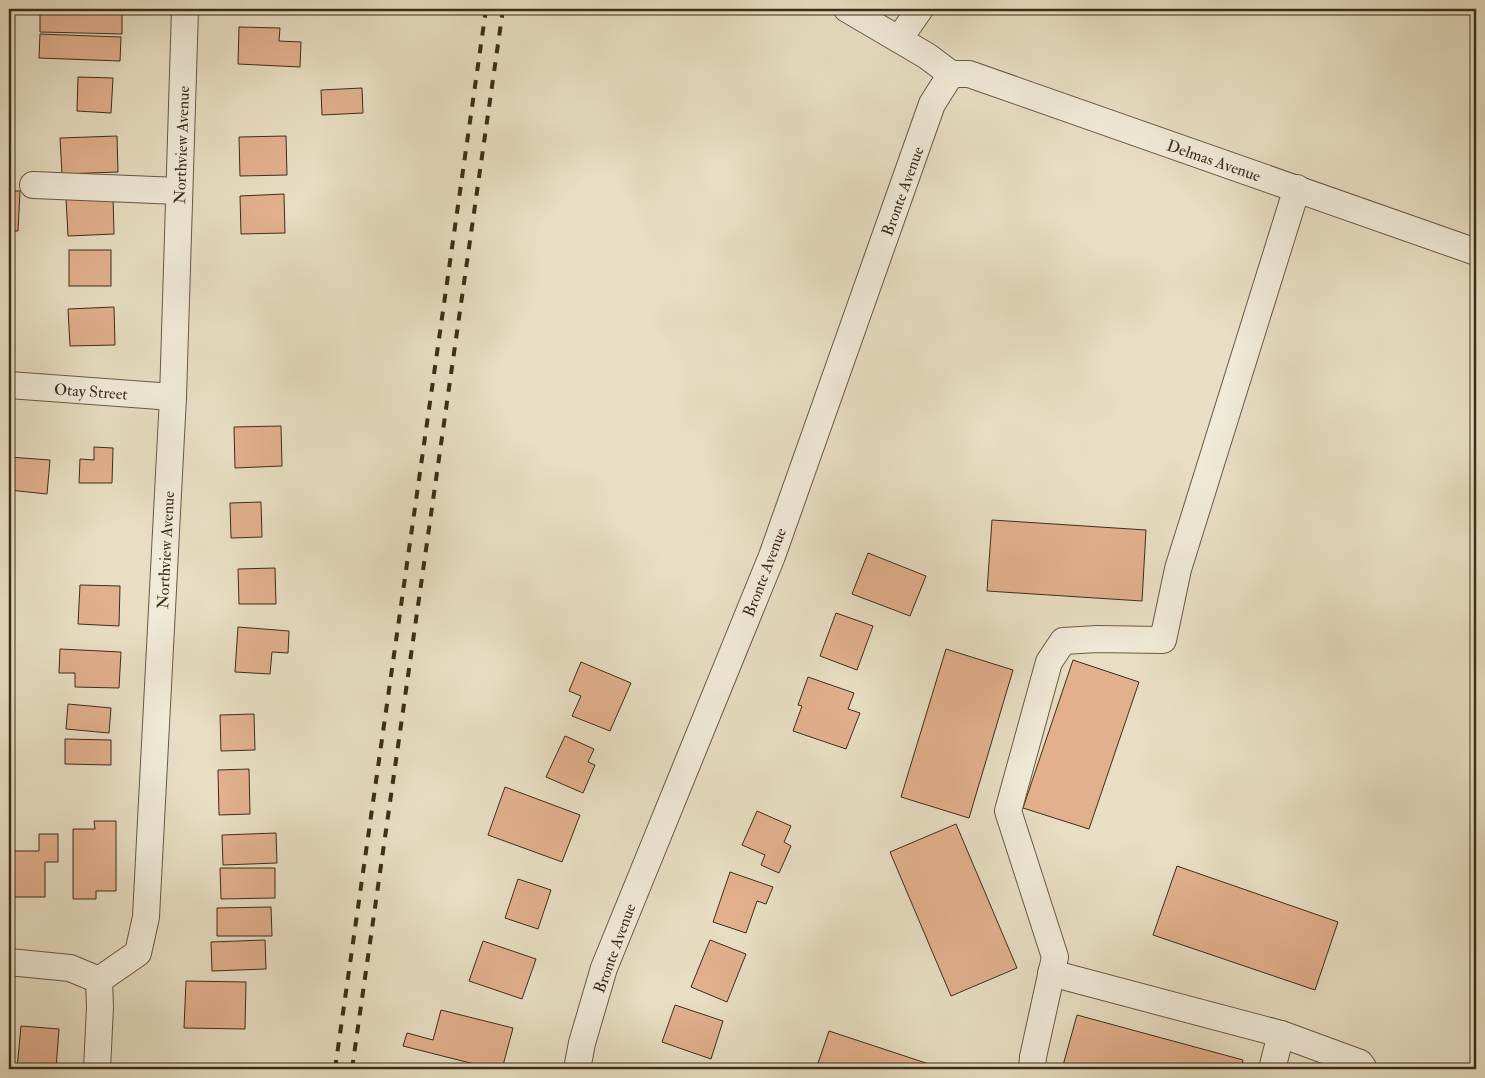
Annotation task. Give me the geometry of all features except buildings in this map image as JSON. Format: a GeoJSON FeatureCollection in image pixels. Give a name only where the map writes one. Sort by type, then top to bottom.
{"type":"FeatureCollection","features":[{"type":"Feature","properties":{"kind":"street","name":"Northview Avenue"},"geometry":{"type":"LineString","coordinates":[[99,980],[138,953],[146,917],[173,397],[185,9]]}},
{"type":"Feature","properties":{"kind":"street"},"geometry":{"type":"LineString","coordinates":[[847,9],[927,56],[951,74]]}},
{"type":"Feature","properties":{"kind":"street"},"geometry":{"type":"LineString","coordinates":[[899,39],[920,9]]}},
{"type":"Feature","properties":{"kind":"street","name":"Delmas Avenue"},"geometry":{"type":"LineString","coordinates":[[951,74],[969,74],[1476,252]]}},
{"type":"Feature","properties":{"kind":"street","name":"Bronte Avenue"},"geometry":{"type":"LineString","coordinates":[[577,1069],[582,1043],[604,968],[772,556],[932,104],[951,74]]}},
{"type":"Feature","properties":{"kind":"street"},"geometry":{"type":"LineString","coordinates":[[33,185],[179,191]]}},
{"type":"Feature","properties":{"kind":"street"},"geometry":{"type":"LineString","coordinates":[[1032,1069],[1055,957],[1008,811],[1049,662],[1063,641],[1098,639],[1163,640],[1178,570],[1297,188]]}},
{"type":"Feature","properties":{"kind":"street","name":"Otay Street"},"geometry":{"type":"LineString","coordinates":[[9,385],[173,397]]}},
{"type":"Feature","properties":{"kind":"street"},"geometry":{"type":"LineString","coordinates":[[9,962],[70,968],[99,980],[100,1008],[96,1069]]}},
{"type":"Feature","properties":{"kind":"street"},"geometry":{"type":"LineString","coordinates":[[1051,973],[1281,1034],[1360,1063],[1364,1069]]}},
{"type":"Feature","properties":{"kind":"street"},"geometry":{"type":"LineString","coordinates":[[1272,1069],[1281,1034]]}},
{"type":"Feature","properties":{"kind":"railway"},"geometry":{"type":"LineString","coordinates":[[335,1069],[486,9]]}},
{"type":"Feature","properties":{"kind":"railway"},"geometry":{"type":"LineString","coordinates":[[352,1069],[503,9]]}}]}
